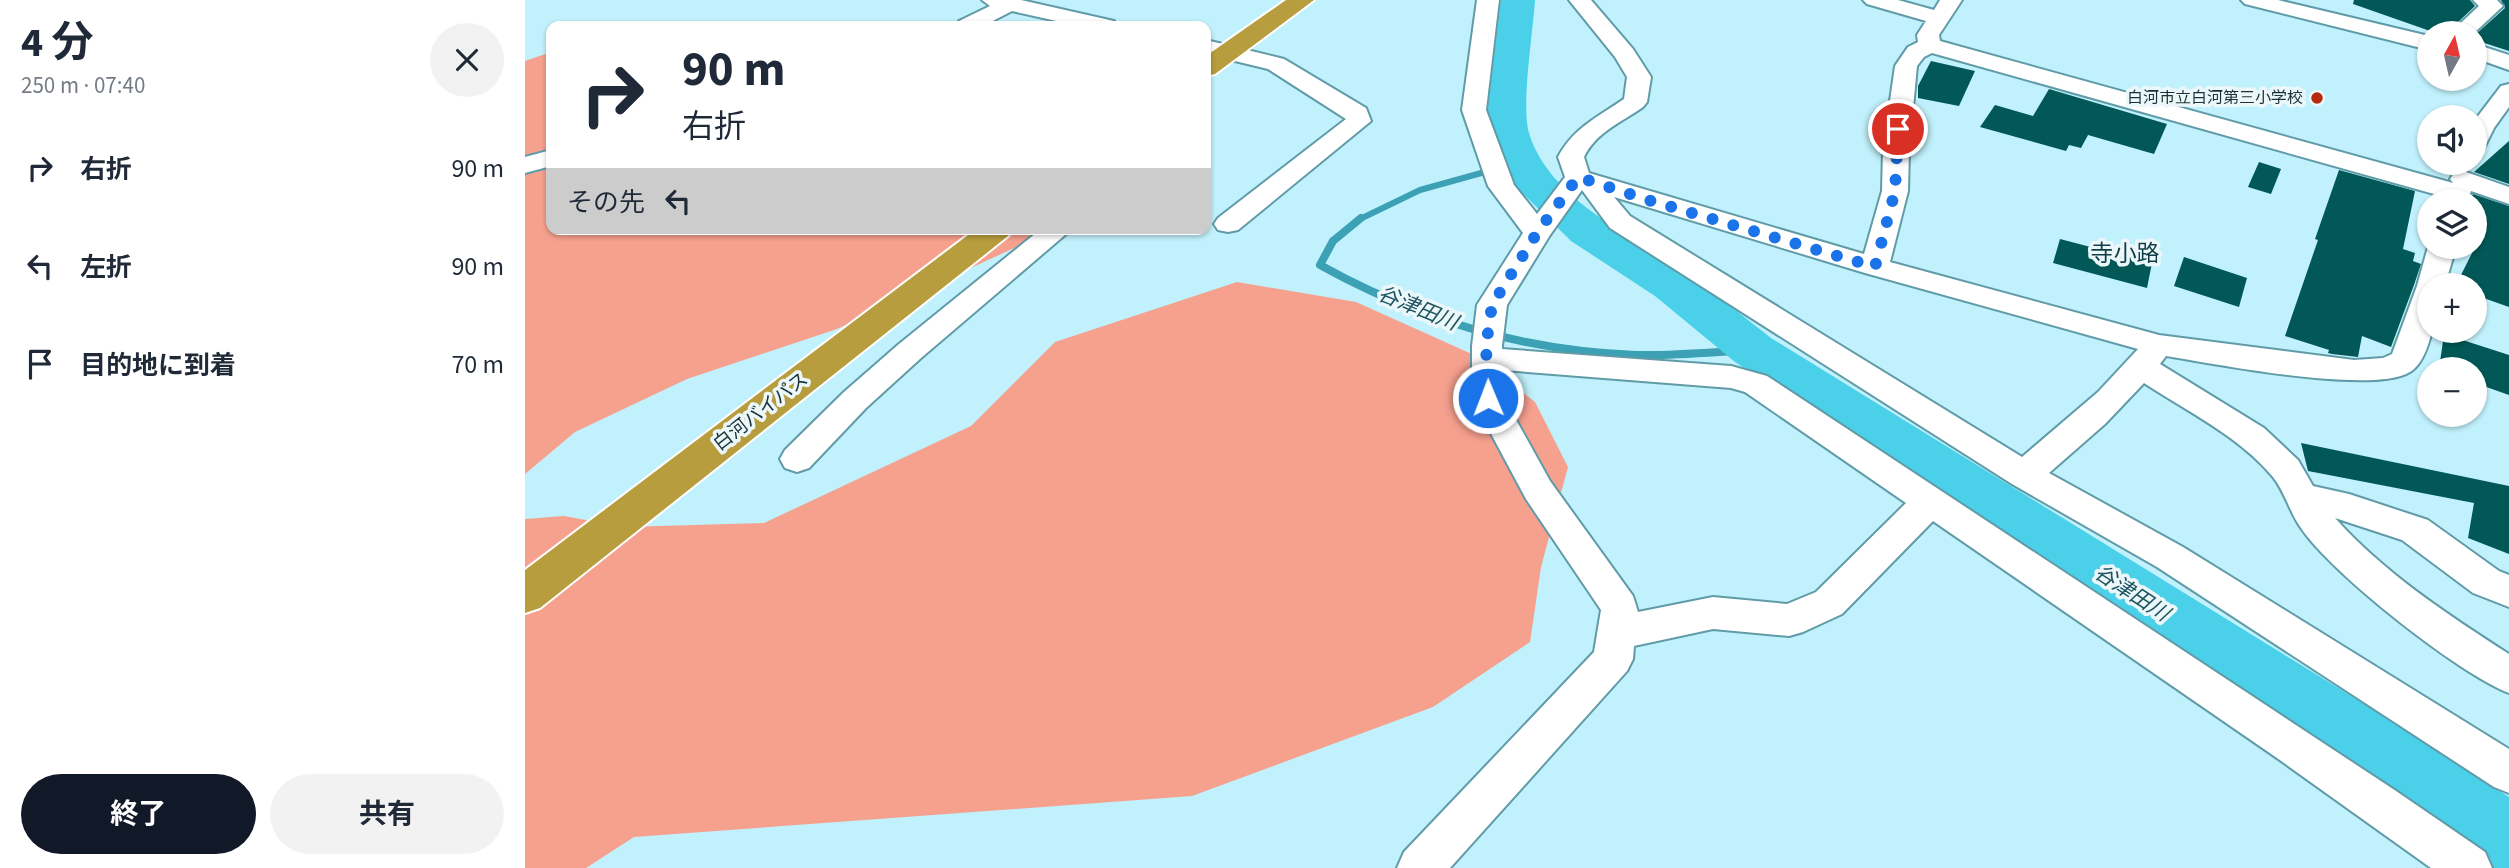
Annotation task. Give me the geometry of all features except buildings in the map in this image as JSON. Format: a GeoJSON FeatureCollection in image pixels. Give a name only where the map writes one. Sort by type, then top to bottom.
{"type":"FeatureCollection","features":[{"type":"Feature","properties":{"kind":"highway"},"geometry":{"type":"LineString","coordinates":[[1216,49],[1302,0]]}},
{"type":"Feature","properties":{"kind":"highway","name":"白河バイパス"},"geometry":{"type":"LineString","coordinates":[[525,595],[989,235]]}},
{"type":"Feature","properties":{"kind":"street"},"geometry":{"type":"LineString","coordinates":[[1488,0],[1474,110],[1501,186],[1537,233]]}},
{"type":"Feature","properties":{"kind":"street"},"geometry":{"type":"LineString","coordinates":[[1580,0],[1625,54],[1639,77],[1635,102],[1597,125],[1576,145],[1571,157],[1583,179],[1620,222],[2024,475],[2171,557],[2509,773]]}},
{"type":"Feature","properties":{"kind":"street"},"geometry":{"type":"LineString","coordinates":[[1874,0],[1945,9],[1928,35],[1929,45]]}},
{"type":"Feature","properties":{"kind":"street"},"geometry":{"type":"LineString","coordinates":[[2252,0],[2417,40]]}},
{"type":"Feature","properties":{"kind":"street"},"geometry":{"type":"LineString","coordinates":[[2474,21],[2491,6],[2484,0]]}},
{"type":"Feature","properties":{"kind":"street"},"geometry":{"type":"LineString","coordinates":[[974,21],[1001,2],[1084,21]]}},
{"type":"Feature","properties":{"kind":"street"},"geometry":{"type":"LineString","coordinates":[[1875,267],[1895,191],[1895,150],[1906,66],[1916,52],[1929,45],[2509,196]]}},
{"type":"Feature","properties":{"kind":"street"},"geometry":{"type":"LineString","coordinates":[[1216,49],[1276,64],[1357,113],[1359,121],[1228,224]]}},
{"type":"Feature","properties":{"kind":"street"},"geometry":{"type":"LineString","coordinates":[[2487,55],[2509,63]]}},
{"type":"Feature","properties":{"kind":"street"},"geometry":{"type":"LineString","coordinates":[[2487,120],[2509,91]]}},
{"type":"Feature","properties":{"kind":"street"},"geometry":{"type":"LineString","coordinates":[[525,165],[546,159]]}},
{"type":"Feature","properties":{"kind":"street"},"geometry":{"type":"LineString","coordinates":[[1420,868],[1613,659],[1619,607],[1538,490],[1488,398],[1487,352],[1492,305],[1537,233],[1583,179]]}},
{"type":"Feature","properties":{"kind":"street"},"geometry":{"type":"LineString","coordinates":[[1583,179],[1875,267],[2151,356],[2354,370],[2388,369],[2403,362],[2412,348],[2417,331]]}},
{"type":"Feature","properties":{"kind":"street"},"geometry":{"type":"LineString","coordinates":[[797,459],[873,384],[1051,235]]}},
{"type":"Feature","properties":{"kind":"street"},"geometry":{"type":"LineString","coordinates":[[1487,352],[1710,374],[1756,383],[1929,503],[2311,755],[2469,868]]}},
{"type":"Feature","properties":{"kind":"street"},"geometry":{"type":"LineString","coordinates":[[2024,475],[2079,428],[2151,356]]}},
{"type":"Feature","properties":{"kind":"street"},"geometry":{"type":"LineString","coordinates":[[2151,356],[2252,437],[2286,469],[2314,519],[2335,543],[2385,587],[2450,637],[2509,675]]}},
{"type":"Feature","properties":{"kind":"street"},"geometry":{"type":"LineString","coordinates":[[2303,497],[2414,530],[2486,582],[2509,591]]}},
{"type":"Feature","properties":{"kind":"street"},"geometry":{"type":"LineString","coordinates":[[1616,633],[1713,614],[1789,620],[1829,603],[1929,503]]}},
{"type":"Feature","properties":{"kind":"shaded area"},"geometry":{"type":"Polygon","coordinates":[[[546,54],[546,235],[1043,235],[837,329],[687,379],[575,432],[525,474],[525,61],[546,54]]]}},
{"type":"Feature","properties":{"kind":"shaded area"},"geometry":{"type":"Polygon","coordinates":[[[1237,282],[1356,302],[1474,355],[1535,402],[1568,467],[1541,567],[1530,642],[1433,707],[1192,796],[634,837],[586,868],[525,868],[525,519],[564,516],[624,527],[764,523],[971,426],[1055,342],[1237,282]]]}},
{"type":"Feature","properties":{"kind":"waterway","name":"谷津田川"},"geometry":{"type":"LineString","coordinates":[[1518,0],[1507,114],[1509,133],[1526,173],[1587,231],[1672,285],[1753,350],[2329,719],[2509,839]]}},
{"type":"Feature","properties":{"kind":"waterway","name":"谷津田川"},"geometry":{"type":"LineString","coordinates":[[1359,219],[1420,190],[1521,162]]}},
{"type":"Feature","properties":{"kind":"waterway","name":"谷津田川"},"geometry":{"type":"LineString","coordinates":[[1359,219],[1333,241],[1320,265],[1395,301],[1472,329],[1553,347],[1594,352],[1651,355],[1753,350]]}},
{"type":"Feature","properties":{"kind":"place","name":"白河市立白河第三小学校"},"geometry":{"type":"Point","coordinates":[2317,98]}},
{"type":"Feature","properties":{"kind":"district","name":"寺小路"},"geometry":{"type":"Point","coordinates":[2125,253]}},
{"type":"Feature","properties":{"kind":"route"},"geometry":{"type":"LineString","coordinates":[[1488,398],[1486,346],[1492,305],[1537,233],[1578,177],[1606,188],[1875,267],[1895,191],[1898,129]]}}]}
